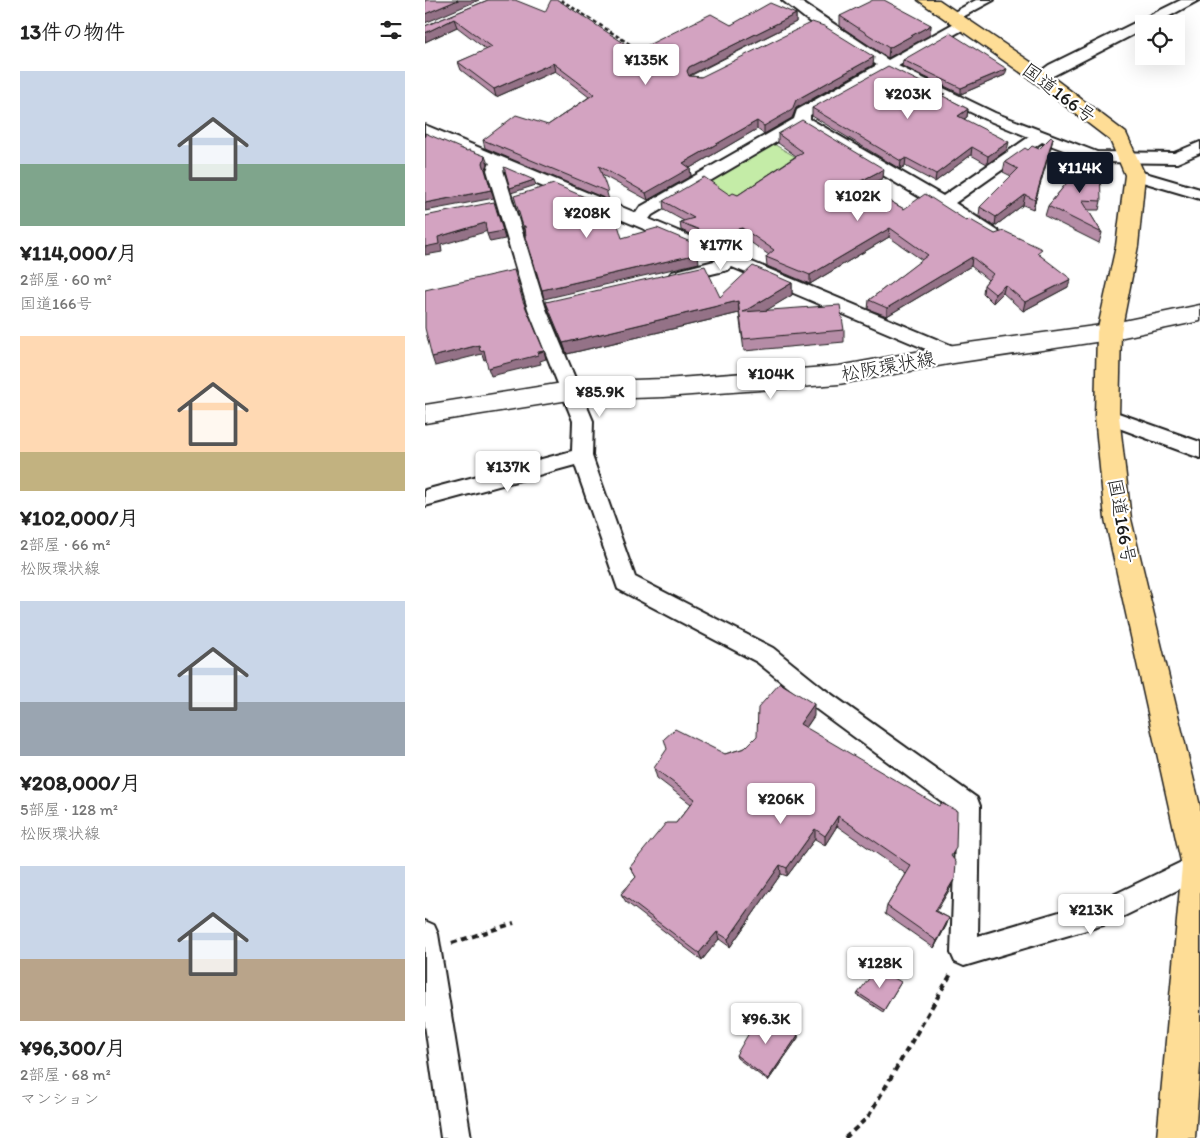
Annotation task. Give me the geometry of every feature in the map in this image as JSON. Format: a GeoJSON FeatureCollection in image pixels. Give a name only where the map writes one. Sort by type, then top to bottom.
{"type":"FeatureCollection","features":[{"type":"Feature","properties":{"kind":"highway","name":"国道166号"},"geometry":{"type":"LineString","coordinates":[[927,0],[1040,77],[1119,138],[1131,167],[1127,246],[1109,332],[1107,416],[1119,519],[1199,866],[1176,1138]]}},
{"type":"Feature","properties":{"kind":"main road","name":"松阪環状線"},"geometry":{"type":"LineString","coordinates":[[425,414],[569,391],[664,388],[839,375],[954,354],[1109,332],[1200,313]]}},
{"type":"Feature","properties":{"kind":"street"},"geometry":{"type":"LineString","coordinates":[[789,0],[816,20],[886,65],[990,116],[1039,137],[1095,157],[1131,167],[1200,194]]}},
{"type":"Feature","properties":{"kind":"street"},"geometry":{"type":"LineString","coordinates":[[802,121],[801,113],[886,65],[987,0]]}},
{"type":"Feature","properties":{"kind":"street"},"geometry":{"type":"LineString","coordinates":[[1040,77],[1054,68],[1192,0]]}},
{"type":"Feature","properties":{"kind":"street"},"geometry":{"type":"LineString","coordinates":[[799,29],[816,20]]}},
{"type":"Feature","properties":{"kind":"street"},"geometry":{"type":"LineString","coordinates":[[802,121],[944,203],[994,236]]}},
{"type":"Feature","properties":{"kind":"street"},"geometry":{"type":"LineString","coordinates":[[641,219],[645,211],[802,121]]}},
{"type":"Feature","properties":{"kind":"street"},"geometry":{"type":"LineString","coordinates":[[425,130],[556,186],[641,219],[954,354]]}},
{"type":"Feature","properties":{"kind":"street"},"geometry":{"type":"LineString","coordinates":[[944,203],[1039,137]]}},
{"type":"Feature","properties":{"kind":"street"},"geometry":{"type":"LineString","coordinates":[[1131,167],[1177,158],[1200,147]]}},
{"type":"Feature","properties":{"kind":"street"},"geometry":{"type":"LineString","coordinates":[[499,161],[495,170],[504,202],[537,310],[583,421],[582,456],[625,583],[765,655],[816,696],[968,806],[963,953],[1110,910],[1199,866]]}},
{"type":"Feature","properties":{"kind":"street"},"geometry":{"type":"LineString","coordinates":[[487,205],[504,202],[556,186]]}},
{"type":"Feature","properties":{"kind":"street"},"geometry":{"type":"LineString","coordinates":[[657,281],[722,266],[731,258]]}},
{"type":"Feature","properties":{"kind":"street"},"geometry":{"type":"LineString","coordinates":[[537,310],[555,305]]}},
{"type":"Feature","properties":{"kind":"street"},"geometry":{"type":"LineString","coordinates":[[1107,416],[1200,450]]}},
{"type":"Feature","properties":{"kind":"street"},"geometry":{"type":"LineString","coordinates":[[425,498],[582,456]]}},
{"type":"Feature","properties":{"kind":"street"},"geometry":{"type":"LineString","coordinates":[[427,957],[456,1138]]}},
{"type":"Feature","properties":{"kind":"path"},"geometry":{"type":"LineString","coordinates":[[561,0],[645,54]]}},
{"type":"Feature","properties":{"kind":"path"},"geometry":{"type":"LineString","coordinates":[[427,957],[514,923]]}},
{"type":"Feature","properties":{"kind":"path"},"geometry":{"type":"LineString","coordinates":[[845,1138],[868,1117],[963,953]]}},
{"type":"Feature","properties":{"kind":"green space"},"geometry":{"type":"Polygon","coordinates":[[[772,143],[801,160],[777,223],[706,183],[772,143]]]}},
{"type":"Feature","properties":{"kind":"building"},"geometry":{"type":"Polygon","coordinates":[[[425,0],[458,0],[425,14],[425,0]]]}},
{"type":"Feature","properties":{"kind":"building"},"geometry":{"type":"Polygon","coordinates":[[[488,0],[515,0],[545,12],[551,0],[558,0],[636,51],[711,14],[731,25],[770,3],[796,14],[689,67],[687,71],[689,76],[701,77],[812,22],[824,26],[874,57],[796,100],[792,110],[764,126],[757,121],[683,163],[690,168],[646,193],[599,166],[608,192],[483,140],[516,115],[548,125],[594,94],[553,63],[494,89],[458,62],[492,47],[454,19],[425,33],[425,26],[488,0]]]}},
{"type":"Feature","properties":{"kind":"building"},"geometry":{"type":"Polygon","coordinates":[[[873,0],[884,0],[931,25],[889,48],[840,16],[873,0]]]}},
{"type":"Feature","properties":{"kind":"building"},"geometry":{"type":"Polygon","coordinates":[[[950,33],[1007,69],[961,88],[903,60],[950,33]]]}},
{"type":"Feature","properties":{"kind":"building"},"geometry":{"type":"Polygon","coordinates":[[[888,66],[945,94],[941,95],[968,109],[958,116],[1009,142],[988,156],[972,147],[936,174],[906,158],[901,161],[812,108],[888,66]]]}},
{"type":"Feature","properties":{"kind":"building"},"geometry":{"type":"Polygon","coordinates":[[[802,120],[884,169],[857,183],[904,209],[925,194],[967,221],[969,219],[995,234],[1004,231],[1042,249],[1037,253],[1071,279],[1025,302],[1005,285],[995,294],[984,285],[993,274],[972,257],[887,308],[869,300],[928,255],[890,228],[810,275],[766,257],[774,250],[742,228],[712,235],[680,222],[694,218],[663,201],[704,177],[730,195],[733,193],[738,195],[803,152],[778,134],[802,120]]]}},
{"type":"Feature","properties":{"kind":"building"},"geometry":{"type":"Polygon","coordinates":[[[425,133],[467,151],[485,156],[483,163],[491,190],[425,203],[425,133]]]}},
{"type":"Feature","properties":{"kind":"building"},"geometry":{"type":"Polygon","coordinates":[[[1051,137],[1053,138],[1035,200],[1025,195],[996,217],[980,207],[1018,169],[1005,162],[1025,148],[1028,150],[1032,146],[1039,149],[1051,137]]]}},
{"type":"Feature","properties":{"kind":"building"},"geometry":{"type":"Polygon","coordinates":[[[1086,159],[1100,165],[1101,201],[1082,200],[1102,233],[1048,206],[1086,159]]]}},
{"type":"Feature","properties":{"kind":"building"},"geometry":{"type":"Polygon","coordinates":[[[504,167],[534,180],[510,188],[504,167]]]}},
{"type":"Feature","properties":{"kind":"building"},"geometry":{"type":"Polygon","coordinates":[[[554,184],[613,209],[622,238],[657,228],[693,243],[698,254],[542,290],[526,237],[525,226],[523,226],[514,196],[554,184]]]}},
{"type":"Feature","properties":{"kind":"building"},"geometry":{"type":"Polygon","coordinates":[[[494,202],[503,231],[487,234],[485,223],[438,237],[439,244],[425,247],[425,216],[494,202]]]}},
{"type":"Feature","properties":{"kind":"building"},"geometry":{"type":"Polygon","coordinates":[[[705,266],[720,297],[753,266],[792,283],[743,312],[840,305],[844,330],[743,339],[738,301],[563,343],[546,302],[705,266]]]}},
{"type":"Feature","properties":{"kind":"building"},"geometry":{"type":"Polygon","coordinates":[[[514,270],[523,301],[544,351],[538,352],[538,355],[488,368],[484,350],[480,351],[479,345],[432,357],[425,328],[425,290],[514,270]]]}},
{"type":"Feature","properties":{"kind":"building"},"geometry":{"type":"Polygon","coordinates":[[[780,683],[814,704],[800,724],[939,806],[941,803],[957,811],[956,848],[951,856],[956,862],[955,878],[935,911],[949,918],[937,941],[887,906],[911,866],[838,816],[825,836],[815,829],[787,868],[780,865],[728,939],[717,932],[699,953],[621,894],[636,877],[630,867],[666,823],[676,823],[695,799],[654,768],[667,749],[664,739],[675,729],[725,754],[745,748],[757,736],[758,708],[780,683]]]}},
{"type":"Feature","properties":{"kind":"building"},"geometry":{"type":"Polygon","coordinates":[[[877,968],[901,982],[884,1010],[858,993],[877,968]]]}},
{"type":"Feature","properties":{"kind":"building"},"geometry":{"type":"Polygon","coordinates":[[[762,1011],[798,1035],[768,1079],[736,1055],[762,1011]]]}}]}
